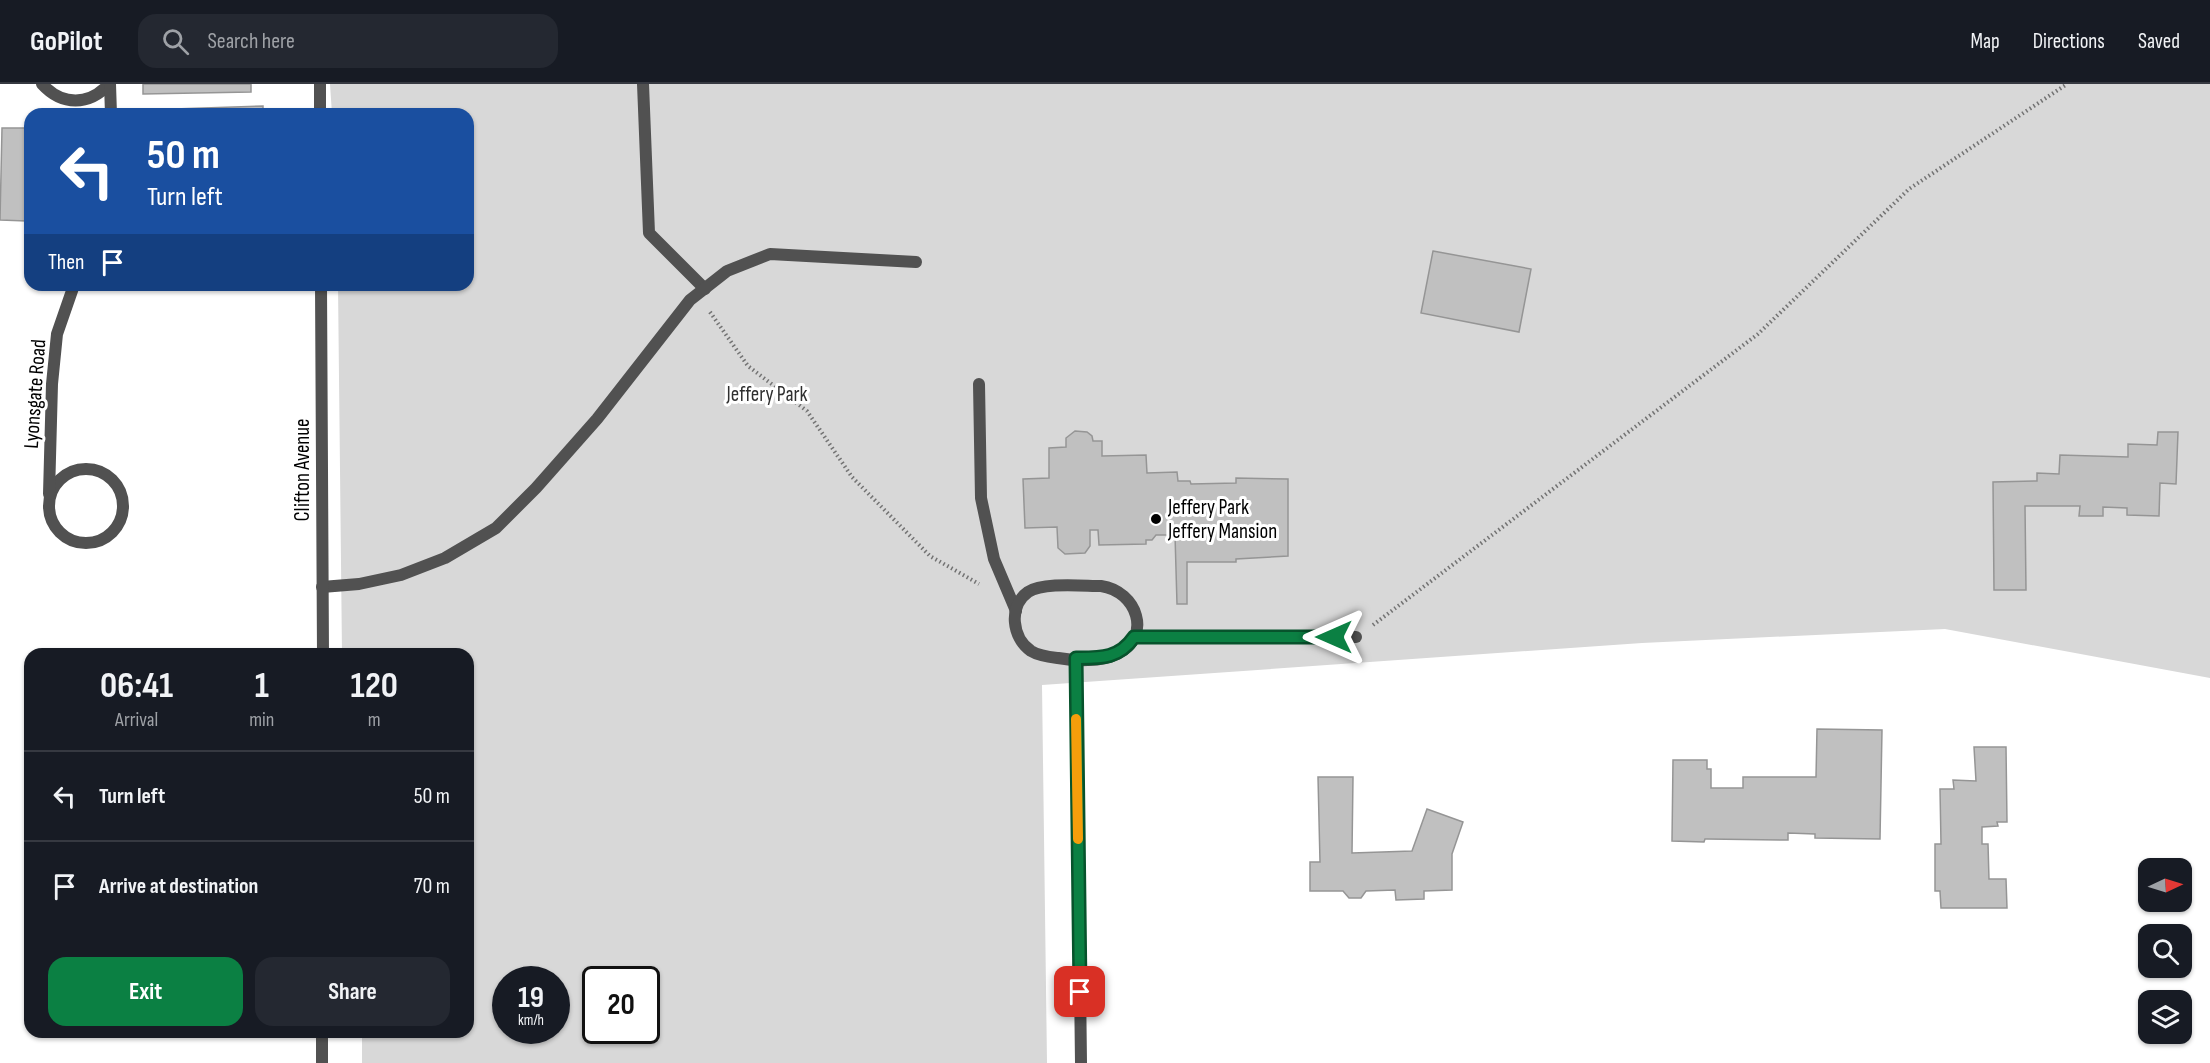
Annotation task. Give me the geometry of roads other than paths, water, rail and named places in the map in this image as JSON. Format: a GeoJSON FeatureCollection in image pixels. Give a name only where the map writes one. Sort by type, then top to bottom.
{"type":"FeatureCollection","features":[{"type":"Feature","properties":{"kind":"street"},"geometry":{"type":"LineString","coordinates":[[42,84],[49,92],[62,99],[76,102],[100,93],[109,84]]}},
{"type":"Feature","properties":{"kind":"street"},"geometry":{"type":"LineString","coordinates":[[109,84],[111,108]]}},
{"type":"Feature","properties":{"kind":"street"},"geometry":{"type":"LineString","coordinates":[[320,84],[320,108]]}},
{"type":"Feature","properties":{"kind":"street"},"geometry":{"type":"LineString","coordinates":[[644,84],[649,232],[705,289]]}},
{"type":"Feature","properties":{"kind":"street"},"geometry":{"type":"LineString","coordinates":[[322,586],[359,584],[401,575],[445,558],[496,528],[536,488],[597,419],[690,300],[727,271],[770,254],[916,262]]}},
{"type":"Feature","properties":{"kind":"street","name":"Lyonsgate Road"},"geometry":{"type":"LineString","coordinates":[[49,508],[53,374],[57,334],[72,291]]}},
{"type":"Feature","properties":{"kind":"street","name":"Clifton Avenue"},"geometry":{"type":"LineString","coordinates":[[321,291],[323,648]]}},
{"type":"Feature","properties":{"kind":"street"},"geometry":{"type":"LineString","coordinates":[[979,384],[981,498],[994,559],[1016,611]]}},
{"type":"Feature","properties":{"kind":"street"},"geometry":{"type":"LineString","coordinates":[[84,468],[96,470],[112,478],[122,493],[124,505],[122,518],[116,529],[106,538],[94,543],[81,543],[64,536],[52,521],[49,508],[55,485],[68,474],[84,468]]}},
{"type":"Feature","properties":{"kind":"street"},"geometry":{"type":"LineString","coordinates":[[1041,587],[1113,587],[1131,602],[1137,619],[1134,637],[1118,654],[1106,658],[1044,656],[1033,652],[1023,644],[1014,623],[1016,611],[1020,600],[1029,592],[1041,587]]}},
{"type":"Feature","properties":{"kind":"street"},"geometry":{"type":"LineString","coordinates":[[1134,637],[1356,637]]}},
{"type":"Feature","properties":{"kind":"street"},"geometry":{"type":"LineString","coordinates":[[1076,658],[1081,1063]]}},
{"type":"Feature","properties":{"kind":"street"},"geometry":{"type":"LineString","coordinates":[[322,1038],[322,1063]]}},
{"type":"Feature","properties":{"kind":"place","name":"Jeffery Park Jeffery Mansion"},"geometry":{"type":"Point","coordinates":[1156,519]}},
{"type":"Feature","properties":{"kind":"park label","name":"Jeffery Park"},"geometry":{"type":"Point","coordinates":[767,394]}}]}
